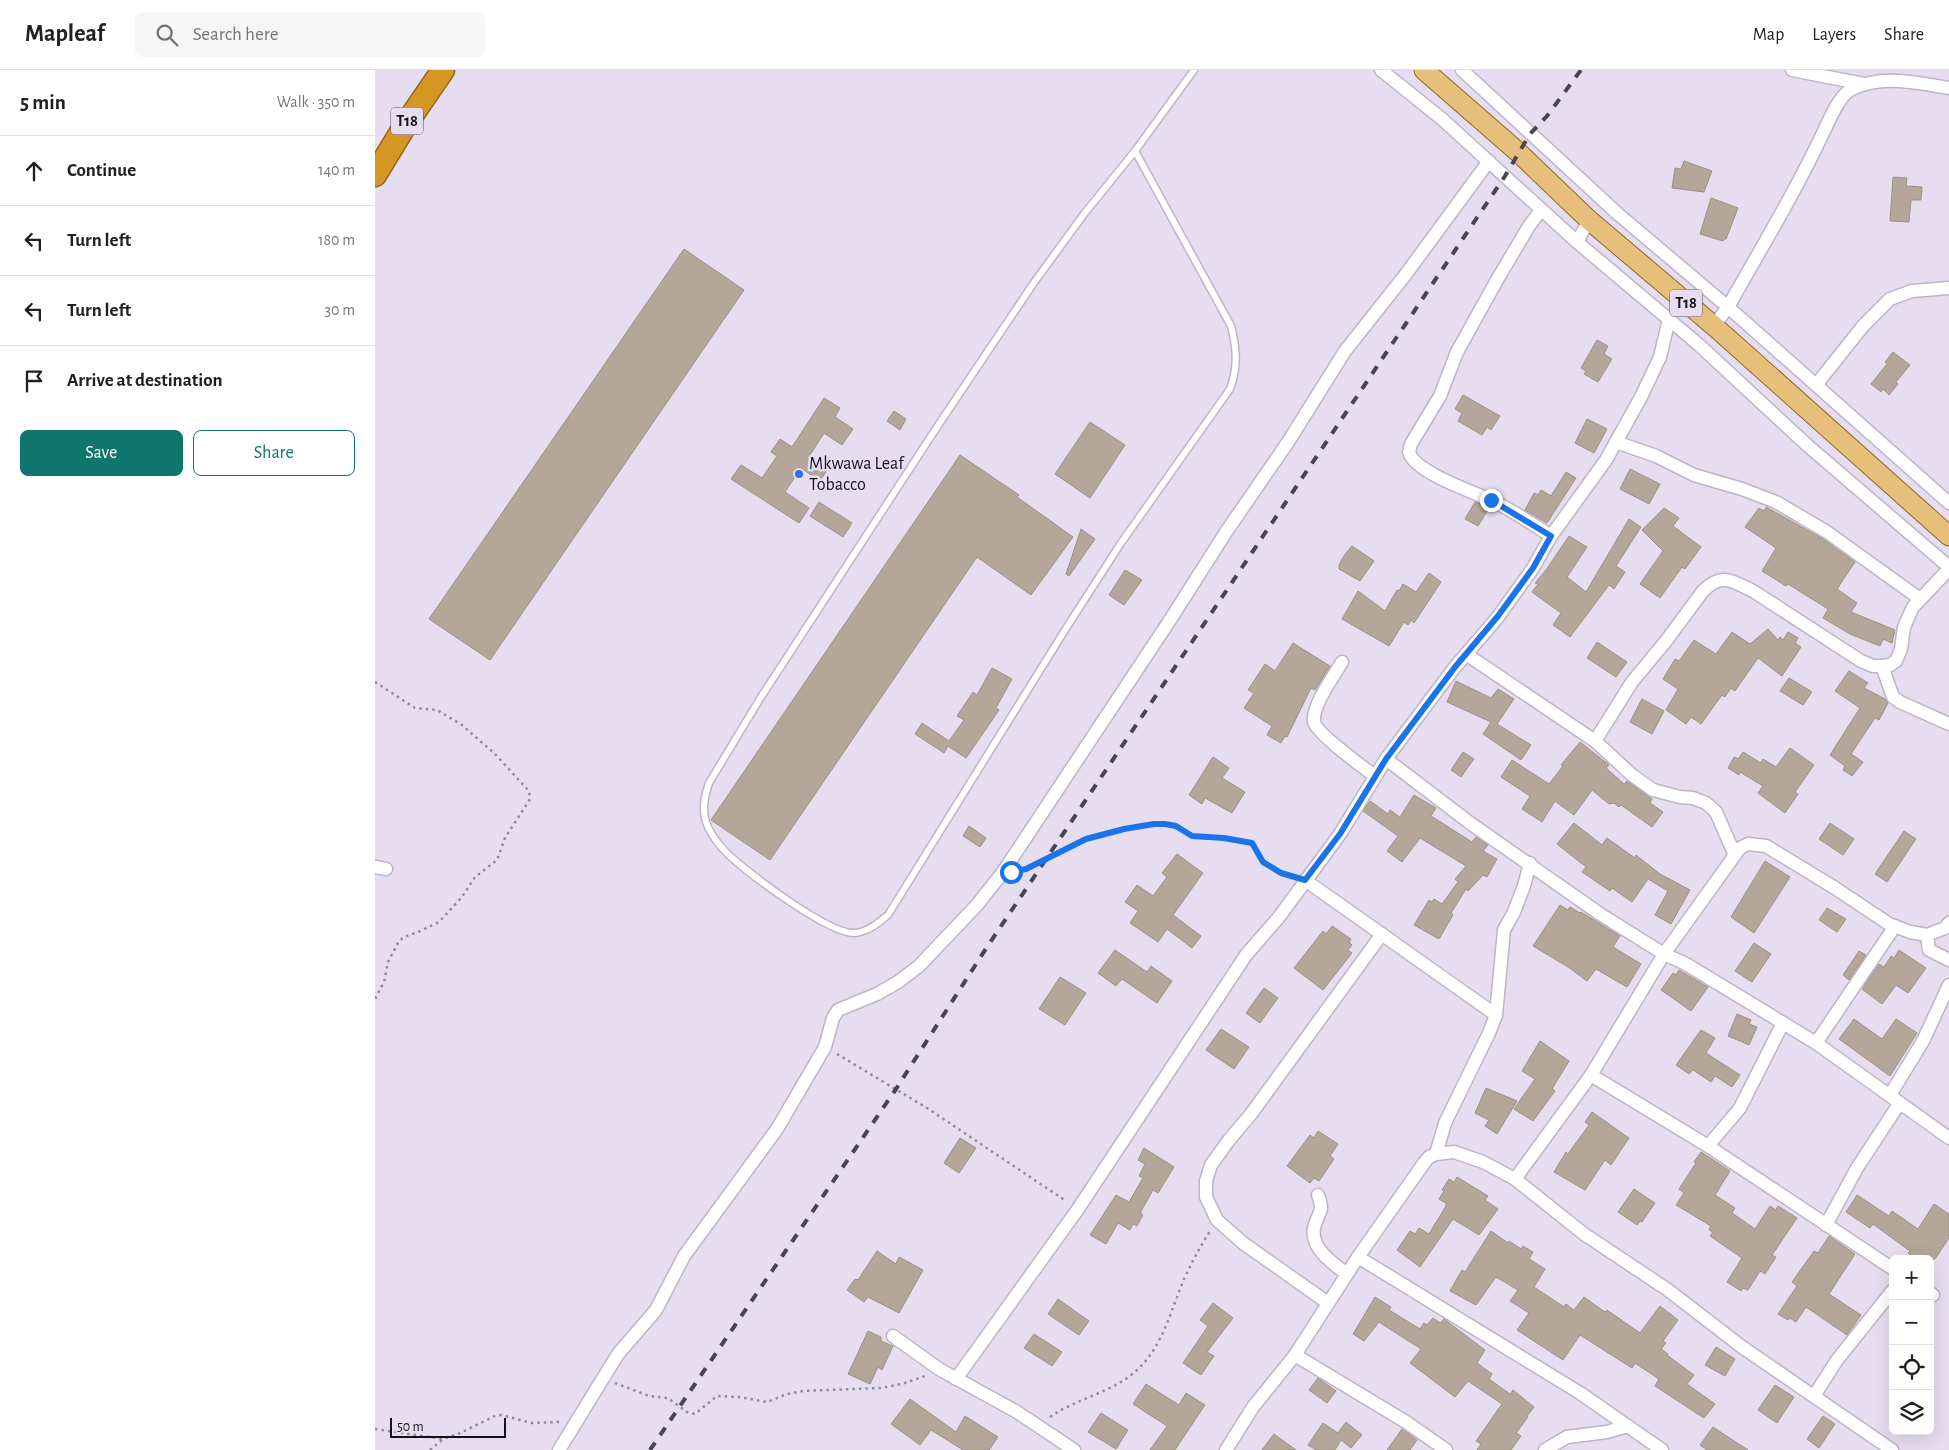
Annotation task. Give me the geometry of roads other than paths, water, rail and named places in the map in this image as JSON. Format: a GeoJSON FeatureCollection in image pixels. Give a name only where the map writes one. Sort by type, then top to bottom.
{"type":"FeatureCollection","features":[{"type":"Feature","properties":{"kind":"highway","name":"T18"},"geometry":{"type":"LineString","coordinates":[[375,175],[405,124],[443,70]]}},
{"type":"Feature","properties":{"kind":"main road","name":"T18"},"geometry":{"type":"LineString","coordinates":[[1424,70],[1518,152],[1589,220],[1714,326],[1949,536]]}},
{"type":"Feature","properties":{"kind":"street"},"geometry":{"type":"LineString","coordinates":[[1381,70],[1442,120],[1577,242],[1669,319],[1807,445],[1949,568],[1913,607],[1904,627],[1899,656],[1890,665],[1882,666],[1873,666],[1861,661],[1753,591],[1734,581],[1718,580],[1709,584],[1632,682],[1595,741]]}},
{"type":"Feature","properties":{"kind":"street"},"geometry":{"type":"LineString","coordinates":[[1462,70],[1617,214],[1728,307],[1949,503]]}},
{"type":"Feature","properties":{"kind":"street"},"geometry":{"type":"LineString","coordinates":[[1792,70],[1864,84]]}},
{"type":"Feature","properties":{"kind":"street"},"geometry":{"type":"LineString","coordinates":[[1714,326],[1728,307],[1805,171],[1833,112],[1849,90],[1864,84],[1880,81],[1949,88]]}},
{"type":"Feature","properties":{"kind":"street"},"geometry":{"type":"LineString","coordinates":[[559,1450],[617,1354],[656,1310],[684,1256],[777,1129],[825,1047],[833,1018],[838,1010],[877,994],[898,982],[919,966],[977,904],[1003,872],[1226,532],[1288,442],[1345,351],[1406,274],[1489,162]]}},
{"type":"Feature","properties":{"kind":"street"},"geometry":{"type":"LineString","coordinates":[[1541,210],[1529,226],[1497,280],[1457,352],[1440,396],[1411,444],[1409,452],[1414,461],[1436,476],[1491,500],[1551,536]]}},
{"type":"Feature","properties":{"kind":"street"},"geometry":{"type":"LineString","coordinates":[[1577,242],[1589,220]]}},
{"type":"Feature","properties":{"kind":"street"},"geometry":{"type":"LineString","coordinates":[[1816,385],[1863,326],[1890,299],[1912,291],[1949,288]]}},
{"type":"Feature","properties":{"kind":"street"},"geometry":{"type":"LineString","coordinates":[[956,1379],[1078,1209],[1223,987],[1246,955],[1279,917],[1340,834],[1386,759],[1466,654],[1498,616],[1523,582],[1551,536],[1606,460],[1660,357],[1669,319]]}},
{"type":"Feature","properties":{"kind":"street"},"geometry":{"type":"LineString","coordinates":[[1617,442],[1655,456],[1694,475],[1742,489],[1776,502],[1827,532],[1920,599]]}},
{"type":"Feature","properties":{"kind":"street"},"geometry":{"type":"LineString","coordinates":[[1466,654],[1595,741],[1632,775],[1653,790],[1680,797],[1693,798],[1706,803],[1716,812],[1734,853]]}},
{"type":"Feature","properties":{"kind":"street"},"geometry":{"type":"LineString","coordinates":[[1342,662],[1316,708],[1314,720],[1316,726],[1337,747],[1375,776]]}},
{"type":"Feature","properties":{"kind":"street"},"geometry":{"type":"LineString","coordinates":[[1882,666],[1893,697],[1949,724]]}},
{"type":"Feature","properties":{"kind":"street"},"geometry":{"type":"LineString","coordinates":[[1386,759],[1470,822],[1600,914],[1664,954],[1686,964],[1816,1043],[1949,1138]]}},
{"type":"Feature","properties":{"kind":"street"},"geometry":{"type":"LineString","coordinates":[[1515,1179],[1591,1075],[1664,954],[1739,848],[1748,844],[1765,846],[1835,888],[1889,924],[1910,932],[1927,935],[1945,928],[1949,922]]}},
{"type":"Feature","properties":{"kind":"street"},"geometry":{"type":"LineString","coordinates":[[1436,1154],[1445,1123],[1496,1016],[1504,930],[1514,912],[1530,863]]}},
{"type":"Feature","properties":{"kind":"street"},"geometry":{"type":"LineString","coordinates":[[1305,880],[1496,1016]]}},
{"type":"Feature","properties":{"kind":"street"},"geometry":{"type":"LineString","coordinates":[[1816,1043],[1895,926]]}},
{"type":"Feature","properties":{"kind":"street"},"geometry":{"type":"LineString","coordinates":[[1328,1303],[1243,1243],[1217,1220],[1206,1197],[1206,1181],[1211,1165],[1251,1114],[1382,934]]}},
{"type":"Feature","properties":{"kind":"street"},"geometry":{"type":"LineString","coordinates":[[1927,935],[1929,950],[1949,960]]}},
{"type":"Feature","properties":{"kind":"street"},"geometry":{"type":"LineString","coordinates":[[1826,1225],[1894,1099],[1949,985]]}},
{"type":"Feature","properties":{"kind":"street"},"geometry":{"type":"LineString","coordinates":[[1708,1146],[1740,1108],[1783,1023]]}},
{"type":"Feature","properties":{"kind":"street"},"geometry":{"type":"LineString","coordinates":[[1591,1075],[1708,1146],[1889,1266]]}},
{"type":"Feature","properties":{"kind":"street"},"geometry":{"type":"LineString","coordinates":[[1226,1450],[1253,1407],[1295,1355],[1358,1257],[1424,1162],[1436,1154],[1454,1152],[1483,1162],[1515,1179],[1584,1234],[1668,1290],[1742,1347],[1892,1450]]}},
{"type":"Feature","properties":{"kind":"street"},"geometry":{"type":"LineString","coordinates":[[1318,1194],[1322,1209],[1314,1228],[1315,1243],[1334,1264],[1347,1274]]}},
{"type":"Feature","properties":{"kind":"street"},"geometry":{"type":"LineString","coordinates":[[1358,1257],[1580,1393],[1662,1450]]}},
{"type":"Feature","properties":{"kind":"street"},"geometry":{"type":"LineString","coordinates":[[1814,1396],[1837,1360],[1889,1295]]}},
{"type":"Feature","properties":{"kind":"street"},"geometry":{"type":"LineString","coordinates":[[893,1336],[939,1369],[1003,1404],[1074,1450]]}},
{"type":"Feature","properties":{"kind":"street"},"geometry":{"type":"LineString","coordinates":[[1295,1355],[1397,1417],[1446,1450]]}},
{"type":"Feature","properties":{"kind":"street"},"geometry":{"type":"LineString","coordinates":[[1545,1450],[1567,1437],[1607,1432],[1628,1426]]}},
{"type":"Feature","properties":{"kind":"lane"},"geometry":{"type":"LineString","coordinates":[[1135,151],[1231,326],[1236,345],[1237,360],[1230,389],[1106,567],[888,915],[871,928],[856,933],[843,932],[827,926],[778,893],[728,855],[709,829],[704,813],[704,798],[709,783],[761,698],[939,424],[1028,292],[1084,214],[1135,151],[1193,70]]}},
{"type":"Feature","properties":{"kind":"railway"},"geometry":{"type":"LineString","coordinates":[[650,1450],[896,1089],[987,947],[1505,176],[1530,134],[1547,116],[1581,70]]}},
{"type":"Feature","properties":{"kind":"place","name":"Mkwawa Leaf Tobacco"},"geometry":{"type":"Point","coordinates":[799,474]}}]}
